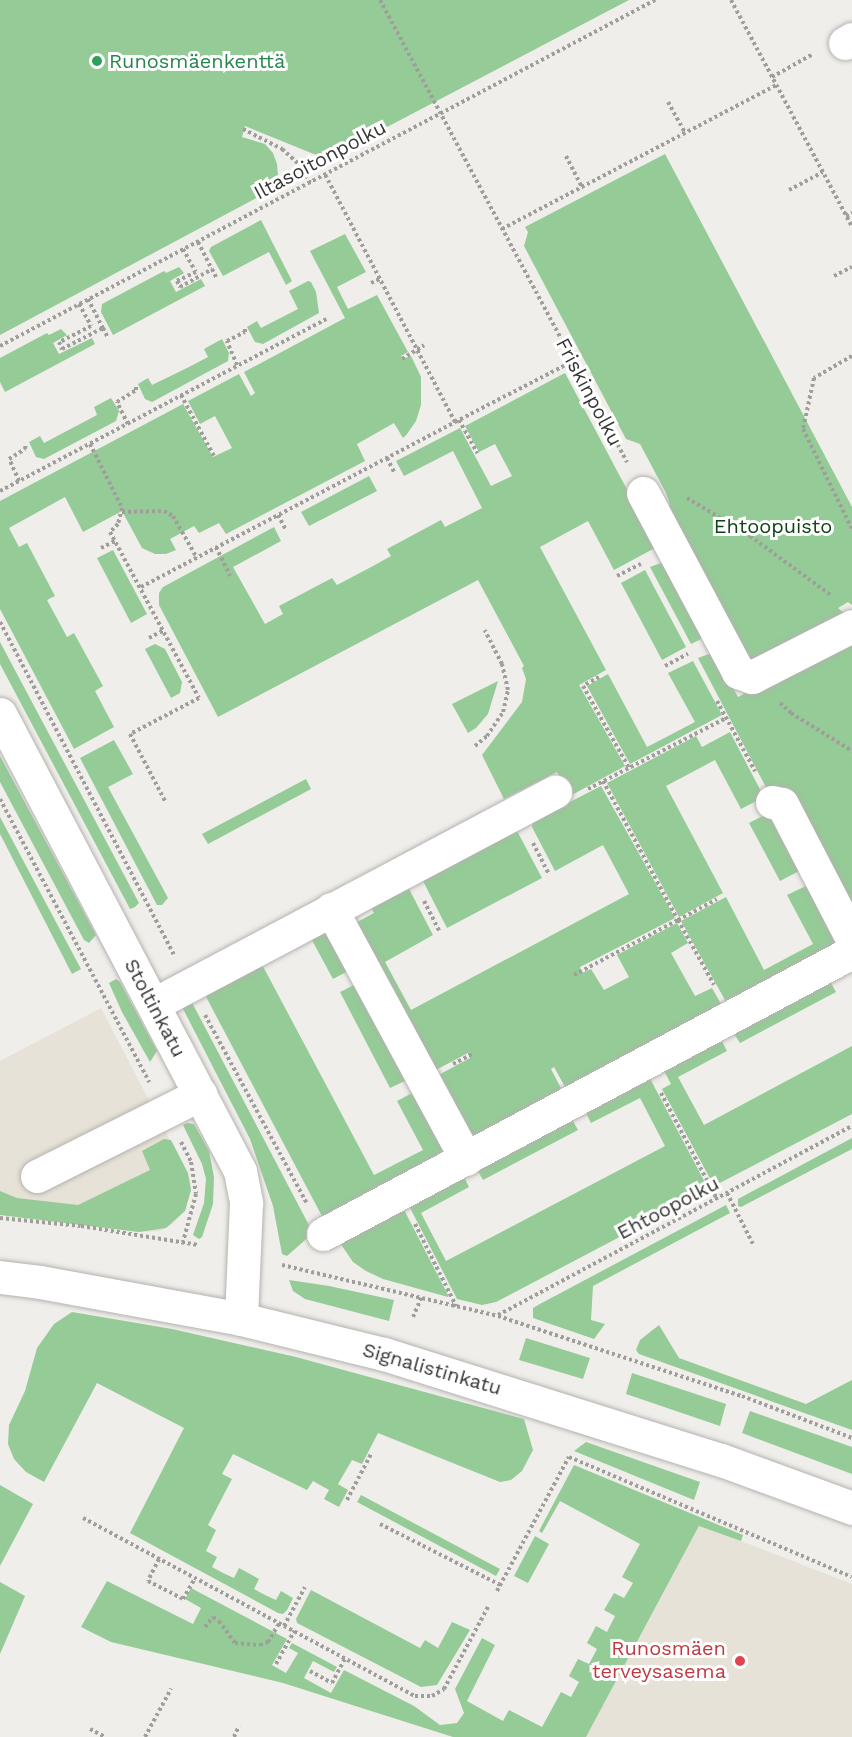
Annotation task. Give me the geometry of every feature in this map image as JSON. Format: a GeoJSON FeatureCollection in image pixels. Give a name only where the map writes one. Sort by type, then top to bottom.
{"type":"FeatureCollection","features":[{"type":"Feature","properties":{"kind":"street"},"geometry":{"type":"LineString","coordinates":[[643,494],[738,672],[752,676],[852,626]]}},
{"type":"Feature","properties":{"kind":"street","name":"Stoltinkatu"},"geometry":{"type":"LineString","coordinates":[[0,714],[240,1171],[246,1203],[242,1319]]}},
{"type":"Feature","properties":{"kind":"street"},"geometry":{"type":"LineString","coordinates":[[153,1004],[555,792]]}},
{"type":"Feature","properties":{"kind":"street"},"geometry":{"type":"LineString","coordinates":[[772,802],[782,804],[852,939]]}},
{"type":"Feature","properties":{"kind":"street"},"geometry":{"type":"LineString","coordinates":[[331,909],[466,1159]]}},
{"type":"Feature","properties":{"kind":"street"},"geometry":{"type":"LineString","coordinates":[[323,1234],[852,952]]}},
{"type":"Feature","properties":{"kind":"street"},"geometry":{"type":"LineString","coordinates":[[37,1176],[201,1094]]}},
{"type":"Feature","properties":{"kind":"street","name":"Signalistinkatu"},"geometry":{"type":"LineString","coordinates":[[0,1278],[242,1319],[384,1354],[499,1388],[721,1460],[852,1508]]}},
{"type":"Feature","properties":{"kind":"path","name":"Friskinpolku"},"geometry":{"type":"LineString","coordinates":[[380,0],[643,494]]}},
{"type":"Feature","properties":{"kind":"path","name":"Iltasoitonpolku"},"geometry":{"type":"LineString","coordinates":[[0,346],[655,0]]}},
{"type":"Feature","properties":{"kind":"path"},"geometry":{"type":"LineString","coordinates":[[731,0],[852,227]]}},
{"type":"Feature","properties":{"kind":"path"},"geometry":{"type":"LineString","coordinates":[[772,77],[825,48],[848,41]]}},
{"type":"Feature","properties":{"kind":"path"},"geometry":{"type":"LineString","coordinates":[[502,229],[776,85]]}},
{"type":"Feature","properties":{"kind":"path"},"geometry":{"type":"LineString","coordinates":[[668,102],[685,133]]}},
{"type":"Feature","properties":{"kind":"path"},"geometry":{"type":"LineString","coordinates":[[243,129],[282,149],[300,165],[310,182]]}},
{"type":"Feature","properties":{"kind":"path"},"geometry":{"type":"LineString","coordinates":[[566,156],[582,187]]}},
{"type":"Feature","properties":{"kind":"path"},"geometry":{"type":"LineString","coordinates":[[789,190],[823,172]]}},
{"type":"Feature","properties":{"kind":"path"},"geometry":{"type":"LineString","coordinates":[[325,174],[417,349],[477,453]]}},
{"type":"Feature","properties":{"kind":"path"},"geometry":{"type":"LineString","coordinates":[[846,216],[852,213]]}},
{"type":"Feature","properties":{"kind":"path"},"geometry":{"type":"LineString","coordinates":[[360,240],[365,237]]}},
{"type":"Feature","properties":{"kind":"path"},"geometry":{"type":"LineString","coordinates":[[198,242],[217,279]]}},
{"type":"Feature","properties":{"kind":"path"},"geometry":{"type":"LineString","coordinates":[[183,249],[196,272],[177,281],[180,287],[212,269]]}},
{"type":"Feature","properties":{"kind":"path"},"geometry":{"type":"LineString","coordinates":[[834,276],[852,267]]}},
{"type":"Feature","properties":{"kind":"path"},"geometry":{"type":"LineString","coordinates":[[371,283],[380,279]]}},
{"type":"Feature","properties":{"kind":"path"},"geometry":{"type":"LineString","coordinates":[[88,299],[108,338]]}},
{"type":"Feature","properties":{"kind":"path"},"geometry":{"type":"LineString","coordinates":[[79,304],[91,326],[59,342],[62,349],[103,328]]}},
{"type":"Feature","properties":{"kind":"path"},"geometry":{"type":"LineString","coordinates":[[0,491],[326,319]]}},
{"type":"Feature","properties":{"kind":"path"},"geometry":{"type":"LineString","coordinates":[[237,366],[226,341],[245,332],[245,327]]}},
{"type":"Feature","properties":{"kind":"path"},"geometry":{"type":"LineString","coordinates":[[402,359],[424,345]]}},
{"type":"Feature","properties":{"kind":"path"},"geometry":{"type":"LineString","coordinates":[[852,356],[814,378],[803,429],[852,529]]}},
{"type":"Feature","properties":{"kind":"path"},"geometry":{"type":"LineString","coordinates":[[141,587],[573,361]]}},
{"type":"Feature","properties":{"kind":"path"},"geometry":{"type":"LineString","coordinates":[[128,424],[117,402],[136,390],[136,385]]}},
{"type":"Feature","properties":{"kind":"path"},"geometry":{"type":"LineString","coordinates":[[181,395],[214,456]]}},
{"type":"Feature","properties":{"kind":"path"},"geometry":{"type":"LineString","coordinates":[[20,481],[9,459],[26,448],[26,443]]}},
{"type":"Feature","properties":{"kind":"path"},"geometry":{"type":"LineString","coordinates":[[90,444],[118,498],[122,512],[118,524],[110,532],[199,698],[130,734],[165,801]]}},
{"type":"Feature","properties":{"kind":"path"},"geometry":{"type":"LineString","coordinates":[[622,452],[631,459]]}},
{"type":"Feature","properties":{"kind":"path"},"geometry":{"type":"LineString","coordinates":[[387,458],[394,472]]}},
{"type":"Feature","properties":{"kind":"path"},"geometry":{"type":"LineString","coordinates":[[679,493],[750,537],[833,597]]}},
{"type":"Feature","properties":{"kind":"path"},"geometry":{"type":"LineString","coordinates":[[122,512],[164,511],[173,516],[197,558]]}},
{"type":"Feature","properties":{"kind":"path"},"geometry":{"type":"LineString","coordinates":[[278,515],[286,530]]}},
{"type":"Feature","properties":{"kind":"path"},"geometry":{"type":"LineString","coordinates":[[101,548],[115,541]]}},
{"type":"Feature","properties":{"kind":"path"},"geometry":{"type":"LineString","coordinates":[[216,547],[230,576]]}},
{"type":"Feature","properties":{"kind":"path"},"geometry":{"type":"LineString","coordinates":[[617,576],[645,562]]}},
{"type":"Feature","properties":{"kind":"path"},"geometry":{"type":"LineString","coordinates":[[0,622],[189,985],[323,1234],[317,1273]]}},
{"type":"Feature","properties":{"kind":"path"},"geometry":{"type":"LineString","coordinates":[[149,638],[164,630]]}},
{"type":"Feature","properties":{"kind":"path"},"geometry":{"type":"LineString","coordinates":[[475,746],[487,736],[503,712],[508,690],[502,664],[485,630]]}},
{"type":"Feature","properties":{"kind":"path"},"geometry":{"type":"LineString","coordinates":[[665,666],[692,652]]}},
{"type":"Feature","properties":{"kind":"path"},"geometry":{"type":"LineString","coordinates":[[599,676],[583,686],[629,768]]}},
{"type":"Feature","properties":{"kind":"path"},"geometry":{"type":"LineString","coordinates":[[752,676],[791,713],[852,751]]}},
{"type":"Feature","properties":{"kind":"path"},"geometry":{"type":"LineString","coordinates":[[726,718],[603,782],[732,1017]]}},
{"type":"Feature","properties":{"kind":"path"},"geometry":{"type":"LineString","coordinates":[[0,799],[191,1162],[194,1177],[193,1212],[183,1242]]}},
{"type":"Feature","properties":{"kind":"path"},"geometry":{"type":"LineString","coordinates":[[574,975],[717,899]]}},
{"type":"Feature","properties":{"kind":"path"},"geometry":{"type":"LineString","coordinates":[[646,1063],[717,1199]]}},
{"type":"Feature","properties":{"kind":"path","name":"Ehtoopolku"},"geometry":{"type":"LineString","coordinates":[[498,1316],[852,1126]]}},
{"type":"Feature","properties":{"kind":"path"},"geometry":{"type":"LineString","coordinates":[[727,1193],[753,1244]]}},
{"type":"Feature","properties":{"kind":"path"},"geometry":{"type":"LineString","coordinates":[[399,1194],[456,1306]]}},
{"type":"Feature","properties":{"kind":"path"},"geometry":{"type":"LineString","coordinates":[[0,1218],[81,1226],[198,1245]]}},
{"type":"Feature","properties":{"kind":"path"},"geometry":{"type":"LineString","coordinates":[[282,1265],[498,1316],[742,1396],[852,1438]]}},
{"type":"Feature","properties":{"kind":"path"},"geometry":{"type":"LineString","coordinates":[[413,1317],[421,1298]]}},
{"type":"Feature","properties":{"kind":"path"},"geometry":{"type":"LineString","coordinates":[[347,1500],[371,1454]]}},
{"type":"Feature","properties":{"kind":"path"},"geometry":{"type":"LineString","coordinates":[[497,1591],[569,1457],[852,1577]]}},
{"type":"Feature","properties":{"kind":"path"},"geometry":{"type":"LineString","coordinates":[[83,1518],[410,1694],[421,1697],[436,1695],[446,1686],[489,1605]]}},
{"type":"Feature","properties":{"kind":"path"},"geometry":{"type":"LineString","coordinates":[[380,1524],[500,1586]]}},
{"type":"Feature","properties":{"kind":"path"},"geometry":{"type":"LineString","coordinates":[[159,1559],[148,1581],[157,1586],[183,1599],[195,1578]]}},
{"type":"Feature","properties":{"kind":"path"},"geometry":{"type":"LineString","coordinates":[[205,1627],[213,1617],[219,1621],[235,1643],[260,1646],[268,1642],[282,1625],[305,1587]]}},
{"type":"Feature","properties":{"kind":"path"},"geometry":{"type":"LineString","coordinates":[[276,1664],[294,1631]]}},
{"type":"Feature","properties":{"kind":"path"},"geometry":{"type":"LineString","coordinates":[[310,1671],[332,1683],[345,1659]]}},
{"type":"Feature","properties":{"kind":"path"},"geometry":{"type":"LineString","coordinates":[[145,1737],[171,1689]]}},
{"type":"Feature","properties":{"kind":"path"},"geometry":{"type":"LineString","coordinates":[[234,1737],[239,1726]]}},
{"type":"Feature","properties":{"kind":"path"},"geometry":{"type":"LineString","coordinates":[[90,1729],[105,1737]]}},
{"type":"Feature","properties":{"kind":"shaded area"},"geometry":{"type":"Polygon","coordinates":[[[101,1008],[190,1179],[191,1190],[185,1211],[171,1225],[160,1231],[139,1232],[0,1215],[0,1061],[101,1008]]]}},
{"type":"Feature","properties":{"kind":"shaded area","name":"Runosmäen terveysasema"},"geometry":{"type":"Polygon","coordinates":[[[700,1525],[852,1584],[852,1737],[586,1737],[700,1525]]]}},
{"type":"Feature","properties":{"kind":"green space"},"geometry":{"type":"Polygon","coordinates":[[[0,0],[629,0],[326,159],[245,126],[242,137],[265,144],[273,153],[278,176],[275,188],[0,335],[0,0]]]}},
{"type":"Feature","properties":{"kind":"green space","name":"Ehtoopuisto"},"geometry":{"type":"Polygon","coordinates":[[[665,154],[852,507],[852,605],[848,602],[838,608],[849,617],[749,664],[663,509],[670,505],[666,493],[640,444],[626,439],[524,246],[528,232],[525,227],[665,154]]]}},
{"type":"Feature","properties":{"kind":"green space"},"geometry":{"type":"Polygon","coordinates":[[[261,220],[292,281],[286,285],[269,252],[223,276],[209,251],[211,247],[261,220]]]}},
{"type":"Feature","properties":{"kind":"green space"},"geometry":{"type":"Polygon","coordinates":[[[345,234],[366,272],[337,287],[348,309],[377,295],[408,352],[401,356],[402,359],[411,356],[421,377],[421,405],[416,421],[403,438],[394,423],[357,444],[365,461],[226,534],[219,523],[199,533],[194,526],[170,539],[176,550],[166,554],[155,554],[142,548],[122,511],[83,532],[65,497],[9,528],[19,547],[27,543],[55,596],[47,600],[67,637],[74,633],[103,686],[95,691],[114,727],[74,749],[0,609],[0,501],[183,404],[213,457],[232,448],[215,416],[200,424],[188,401],[239,374],[251,396],[255,393],[244,372],[345,318],[310,251],[345,234]]]}},
{"type":"Feature","properties":{"kind":"green space"},"geometry":{"type":"Polygon","coordinates":[[[179,267],[184,273],[170,281],[176,292],[201,279],[205,286],[113,335],[101,312],[102,304],[164,271],[166,273],[179,267]]]}},
{"type":"Feature","properties":{"kind":"green space"},"geometry":{"type":"Polygon","coordinates":[[[308,281],[311,282],[316,292],[319,313],[263,344],[255,342],[247,327],[257,321],[261,328],[298,309],[289,291],[308,281]]]}},
{"type":"Feature","properties":{"kind":"green space"},"geometry":{"type":"Polygon","coordinates":[[[61,329],[67,335],[53,343],[59,354],[92,338],[95,344],[5,392],[0,382],[0,358],[47,333],[49,335],[61,329]]]}},
{"type":"Feature","properties":{"kind":"green space"},"geometry":{"type":"Polygon","coordinates":[[[222,339],[229,353],[228,361],[152,402],[145,399],[138,384],[148,378],[152,385],[208,357],[204,349],[222,339]]]}},
{"type":"Feature","properties":{"kind":"green space"},"geometry":{"type":"Polygon","coordinates":[[[565,373],[656,544],[655,548],[614,570],[588,521],[540,547],[606,670],[579,685],[625,766],[570,796],[557,772],[504,799],[482,755],[522,702],[526,679],[522,668],[524,666],[478,580],[218,717],[159,605],[159,593],[163,587],[274,527],[281,541],[233,567],[265,624],[283,614],[279,606],[332,578],[337,585],[373,566],[391,556],[387,549],[441,520],[445,527],[482,508],[453,451],[404,476],[396,461],[460,428],[491,486],[512,476],[495,444],[479,452],[465,426],[565,373]]]}},
{"type":"Feature","properties":{"kind":"green space"},"geometry":{"type":"Polygon","coordinates":[[[111,398],[119,411],[116,421],[44,459],[36,457],[29,442],[40,436],[44,443],[97,415],[94,407],[111,398]]]}},
{"type":"Feature","properties":{"kind":"green space"},"geometry":{"type":"Polygon","coordinates":[[[369,476],[377,491],[309,526],[301,512],[369,476]]]}},
{"type":"Feature","properties":{"kind":"green space"},"geometry":{"type":"Polygon","coordinates":[[[113,550],[147,614],[131,623],[97,558],[113,550]]]}},
{"type":"Feature","properties":{"kind":"green space"},"geometry":{"type":"Polygon","coordinates":[[[667,563],[703,638],[691,644],[650,567],[667,563]]]}},
{"type":"Feature","properties":{"kind":"green space"},"geometry":{"type":"Polygon","coordinates":[[[645,570],[686,647],[662,660],[621,583],[645,570]]]}},
{"type":"Feature","properties":{"kind":"green space"},"geometry":{"type":"Polygon","coordinates":[[[852,636],[852,914],[785,787],[770,795],[698,658],[714,652],[738,697],[852,636]]]}},
{"type":"Feature","properties":{"kind":"green space"},"geometry":{"type":"Polygon","coordinates":[[[0,642],[139,903],[135,907],[130,909],[0,664],[0,642]]]}},
{"type":"Feature","properties":{"kind":"green space"},"geometry":{"type":"Polygon","coordinates":[[[155,644],[165,649],[182,682],[180,693],[171,698],[145,649],[155,644]]]}},
{"type":"Feature","properties":{"kind":"green space"},"geometry":{"type":"Polygon","coordinates":[[[693,661],[722,715],[630,764],[587,686],[608,674],[647,747],[695,722],[668,673],[693,661]]]}},
{"type":"Feature","properties":{"kind":"green space"},"geometry":{"type":"Polygon","coordinates":[[[498,681],[488,714],[476,728],[468,733],[452,704],[498,681]]]}},
{"type":"Feature","properties":{"kind":"green space"},"geometry":{"type":"Polygon","coordinates":[[[730,732],[764,797],[741,809],[715,760],[666,786],[723,893],[679,917],[607,783],[696,736],[702,747],[730,732]]]}},
{"type":"Feature","properties":{"kind":"green space"},"geometry":{"type":"Polygon","coordinates":[[[114,740],[133,774],[108,787],[168,898],[162,905],[157,905],[80,758],[114,740]]]}},
{"type":"Feature","properties":{"kind":"green space"},"geometry":{"type":"Polygon","coordinates":[[[0,756],[96,935],[89,943],[84,940],[0,782],[0,756]]]}},
{"type":"Feature","properties":{"kind":"green space"},"geometry":{"type":"Polygon","coordinates":[[[306,779],[311,789],[208,844],[202,834],[306,779]]]}},
{"type":"Feature","properties":{"kind":"green space"},"geometry":{"type":"Polygon","coordinates":[[[601,786],[675,918],[580,967],[582,973],[591,969],[604,990],[629,977],[617,955],[677,923],[688,943],[671,953],[695,996],[712,988],[725,1011],[569,1094],[554,1067],[551,1069],[565,1096],[473,1142],[433,1078],[470,1058],[468,1053],[430,1073],[350,926],[374,913],[367,900],[407,885],[433,935],[385,962],[411,1010],[629,894],[603,845],[555,871],[532,827],[533,821],[601,786]]]}},
{"type":"Feature","properties":{"kind":"green space"},"geometry":{"type":"Polygon","coordinates":[[[770,812],[803,869],[780,881],[749,823],[770,812]]]}},
{"type":"Feature","properties":{"kind":"green space"},"geometry":{"type":"Polygon","coordinates":[[[0,817],[81,969],[72,974],[0,834],[0,817]]]}},
{"type":"Feature","properties":{"kind":"green space"},"geometry":{"type":"Polygon","coordinates":[[[516,829],[542,878],[447,928],[422,879],[516,829]]]}},
{"type":"Feature","properties":{"kind":"green space"},"geometry":{"type":"Polygon","coordinates":[[[808,885],[844,940],[730,1009],[681,921],[726,897],[764,970],[813,944],[787,895],[808,885]]]}},
{"type":"Feature","properties":{"kind":"green space"},"geometry":{"type":"Polygon","coordinates":[[[322,924],[352,969],[333,979],[307,931],[322,924]]]}},
{"type":"Feature","properties":{"kind":"green space"},"geometry":{"type":"Polygon","coordinates":[[[258,957],[374,1175],[423,1150],[397,1101],[414,1092],[448,1150],[324,1220],[204,993],[258,957]]]}},
{"type":"Feature","properties":{"kind":"green space"},"geometry":{"type":"Polygon","coordinates":[[[827,976],[836,992],[740,1043],[732,1031],[827,976]]]}},
{"type":"Feature","properties":{"kind":"green space"},"geometry":{"type":"Polygon","coordinates":[[[116,979],[120,982],[157,1051],[150,1062],[122,1012],[109,983],[116,979]]]}},
{"type":"Feature","properties":{"kind":"green space"},"geometry":{"type":"Polygon","coordinates":[[[356,984],[409,1079],[390,1088],[340,992],[356,984]]]}},
{"type":"Feature","properties":{"kind":"green space"},"geometry":{"type":"Polygon","coordinates":[[[188,995],[311,1229],[312,1234],[287,1256],[282,1254],[273,1206],[250,1139],[181,1005],[188,995]]]}},
{"type":"Feature","properties":{"kind":"green space"},"geometry":{"type":"Polygon","coordinates":[[[719,1036],[727,1051],[678,1077],[704,1125],[852,1046],[852,1114],[714,1186],[662,1089],[671,1084],[660,1063],[719,1036]]]}},
{"type":"Feature","properties":{"kind":"green space"},"geometry":{"type":"Polygon","coordinates":[[[646,1071],[709,1190],[496,1302],[482,1305],[457,1299],[406,1200],[462,1173],[469,1187],[421,1213],[446,1261],[665,1146],[640,1098],[591,1123],[584,1109],[646,1071]]]}},
{"type":"Feature","properties":{"kind":"green space"},"geometry":{"type":"Polygon","coordinates":[[[570,1116],[578,1130],[483,1180],[475,1166],[570,1116]]]}},
{"type":"Feature","properties":{"kind":"green space"},"geometry":{"type":"Polygon","coordinates":[[[194,1124],[209,1151],[214,1177],[213,1204],[202,1237],[199,1239],[193,1235],[204,1203],[206,1179],[202,1164],[183,1125],[194,1124]]]}},
{"type":"Feature","properties":{"kind":"green space"},"geometry":{"type":"Polygon","coordinates":[[[852,1138],[852,1149],[741,1207],[738,1206],[738,1199],[852,1138]]]}},
{"type":"Feature","properties":{"kind":"green space"},"geometry":{"type":"Polygon","coordinates":[[[164,1139],[171,1140],[188,1173],[191,1190],[185,1211],[166,1228],[139,1232],[0,1215],[0,1191],[17,1198],[78,1205],[150,1170],[142,1151],[164,1139]]]}},
{"type":"Feature","properties":{"kind":"green space"},"geometry":{"type":"Polygon","coordinates":[[[400,1202],[448,1297],[383,1279],[366,1271],[353,1262],[336,1237],[400,1202]]]}},
{"type":"Feature","properties":{"kind":"green space"},"geometry":{"type":"Polygon","coordinates":[[[726,1205],[730,1213],[593,1286],[591,1320],[605,1324],[594,1339],[533,1318],[533,1308],[538,1305],[726,1205]]]}},
{"type":"Feature","properties":{"kind":"green space"},"geometry":{"type":"Polygon","coordinates":[[[289,1280],[394,1300],[389,1321],[305,1299],[293,1291],[289,1280]]]}},
{"type":"Feature","properties":{"kind":"green space"},"geometry":{"type":"Polygon","coordinates":[[[72,1312],[172,1329],[296,1357],[524,1419],[533,1450],[522,1471],[511,1480],[500,1482],[378,1433],[362,1464],[352,1460],[338,1484],[348,1490],[339,1507],[324,1499],[329,1490],[313,1481],[307,1490],[233,1454],[222,1474],[232,1479],[208,1525],[216,1530],[206,1551],[217,1557],[212,1567],[223,1573],[234,1578],[239,1568],[259,1579],[254,1589],[276,1600],[281,1591],[293,1598],[283,1614],[278,1613],[130,1533],[184,1428],[97,1383],[44,1482],[26,1472],[14,1459],[8,1444],[9,1425],[25,1391],[37,1348],[54,1324],[72,1312]]]}},
{"type":"Feature","properties":{"kind":"green space"},"geometry":{"type":"Polygon","coordinates":[[[659,1325],[679,1358],[806,1404],[852,1380],[852,1430],[639,1354],[636,1350],[640,1340],[659,1325]]]}},
{"type":"Feature","properties":{"kind":"green space"},"geometry":{"type":"Polygon","coordinates":[[[526,1338],[590,1358],[583,1379],[519,1360],[526,1338]]]}},
{"type":"Feature","properties":{"kind":"green space"},"geometry":{"type":"Polygon","coordinates":[[[632,1373],[726,1404],[720,1426],[626,1394],[632,1373]]]}},
{"type":"Feature","properties":{"kind":"green space"},"geometry":{"type":"Polygon","coordinates":[[[750,1411],[852,1447],[852,1474],[742,1433],[750,1411]]]}},
{"type":"Feature","properties":{"kind":"green space"},"geometry":{"type":"Polygon","coordinates":[[[586,1442],[700,1482],[694,1500],[574,1451],[586,1442]]]}},
{"type":"Feature","properties":{"kind":"green space"},"geometry":{"type":"Polygon","coordinates":[[[574,1465],[743,1535],[741,1541],[699,1526],[586,1737],[453,1737],[283,1683],[111,1642],[81,1627],[107,1581],[193,1624],[201,1608],[185,1599],[191,1588],[287,1639],[272,1665],[286,1673],[298,1653],[289,1648],[292,1643],[337,1667],[334,1672],[313,1661],[304,1678],[331,1693],[344,1670],[414,1706],[440,1725],[457,1723],[464,1713],[455,1689],[482,1638],[495,1645],[467,1701],[503,1721],[509,1710],[542,1727],[561,1692],[571,1697],[579,1682],[569,1676],[578,1659],[589,1664],[597,1649],[587,1643],[596,1626],[607,1632],[615,1616],[604,1610],[614,1593],[624,1598],[633,1583],[622,1577],[640,1544],[560,1501],[542,1533],[539,1531],[574,1465]]]}},
{"type":"Feature","properties":{"kind":"green space"},"geometry":{"type":"Polygon","coordinates":[[[0,1485],[33,1504],[0,1566],[0,1485]]]}},
{"type":"Feature","properties":{"kind":"green space"},"geometry":{"type":"Polygon","coordinates":[[[361,1495],[500,1569],[496,1576],[357,1502],[361,1495]]]}},
{"type":"Feature","properties":{"kind":"green space"},"geometry":{"type":"Polygon","coordinates":[[[535,1536],[549,1544],[528,1583],[514,1576],[535,1536]]]}},
{"type":"Feature","properties":{"kind":"green space"},"geometry":{"type":"Polygon","coordinates":[[[0,1582],[25,1596],[0,1654],[0,1582]]]}},
{"type":"Feature","properties":{"kind":"green space"},"geometry":{"type":"Polygon","coordinates":[[[311,1590],[420,1648],[425,1640],[438,1648],[452,1622],[470,1630],[437,1685],[421,1687],[297,1623],[296,1619],[311,1590]]]}},
{"type":"Feature","properties":{"kind":"place","name":"Runosmäenkenttä"},"geometry":{"type":"Point","coordinates":[97,61]}},
{"type":"Feature","properties":{"kind":"place","name":"Runosmäen terveysasema"},"geometry":{"type":"Point","coordinates":[740,1661]}}]}
